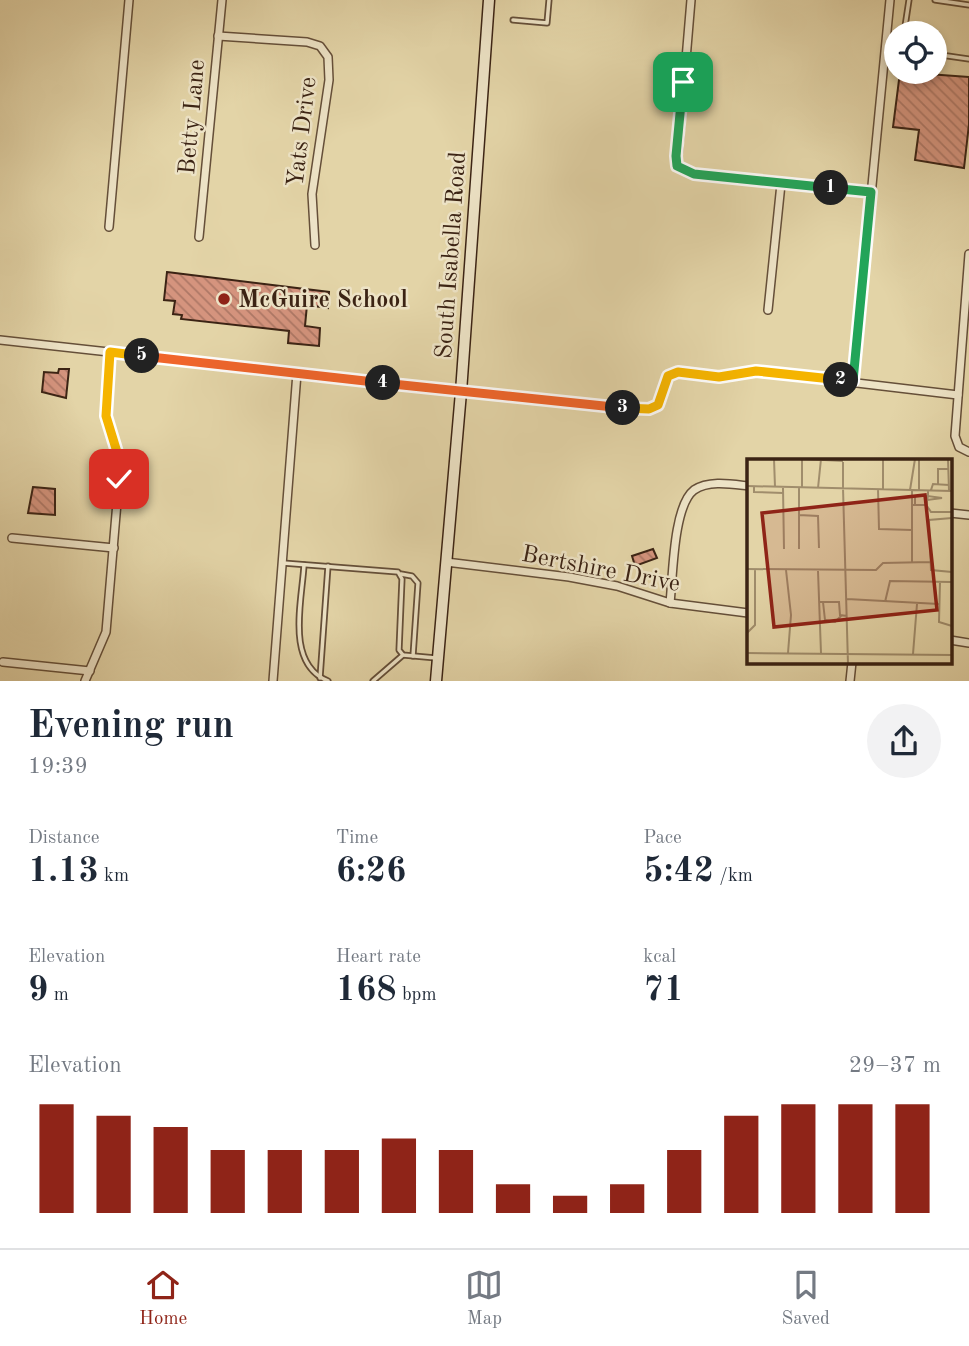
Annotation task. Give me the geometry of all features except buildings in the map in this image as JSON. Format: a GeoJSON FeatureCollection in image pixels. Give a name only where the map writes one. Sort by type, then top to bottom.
{"type":"FeatureCollection","features":[{"type":"Feature","properties":{"kind":"main road","name":"South Isabella Road"},"geometry":{"type":"LineString","coordinates":[[436,681],[461,391],[489,0]]}},
{"type":"Feature","properties":{"kind":"street"},"geometry":{"type":"LineString","coordinates":[[109,227],[129,0]]}},
{"type":"Feature","properties":{"kind":"street","name":"Betty Lane"},"geometry":{"type":"LineString","coordinates":[[199,237],[222,0]]}},
{"type":"Feature","properties":{"kind":"street"},"geometry":{"type":"LineString","coordinates":[[691,0],[677,166],[694,174],[871,192]]}},
{"type":"Feature","properties":{"kind":"street"},"geometry":{"type":"LineString","coordinates":[[888,21],[890,0]]}},
{"type":"Feature","properties":{"kind":"street","name":"Yats Drive"},"geometry":{"type":"LineString","coordinates":[[218,36],[307,42],[320,46],[328,57],[330,80],[312,194],[315,245]]}},
{"type":"Feature","properties":{"kind":"street"},"geometry":{"type":"LineString","coordinates":[[853,381],[884,57]]}},
{"type":"Feature","properties":{"kind":"street"},"geometry":{"type":"LineString","coordinates":[[768,310],[781,184]]}},
{"type":"Feature","properties":{"kind":"street"},"geometry":{"type":"LineString","coordinates":[[969,254],[955,436],[959,447],[969,452]]}},
{"type":"Feature","properties":{"kind":"street"},"geometry":{"type":"LineString","coordinates":[[0,340],[649,409],[658,405],[668,376],[678,372],[719,377],[756,371],[958,395]]}},
{"type":"Feature","properties":{"kind":"street"},"geometry":{"type":"LineString","coordinates":[[85,681],[106,632],[114,548],[119,464],[106,416],[110,352]]}},
{"type":"Feature","properties":{"kind":"street"},"geometry":{"type":"LineString","coordinates":[[274,681],[297,373]]}},
{"type":"Feature","properties":{"kind":"street"},"geometry":{"type":"LineString","coordinates":[[670,603],[679,518],[684,501],[692,491],[712,484],[747,486]]}},
{"type":"Feature","properties":{"kind":"street"},"geometry":{"type":"LineString","coordinates":[[951,513],[969,515]]}},
{"type":"Feature","properties":{"kind":"street"},"geometry":{"type":"LineString","coordinates":[[12,538],[114,548]]}},
{"type":"Feature","properties":{"kind":"street","name":"Bertshire Drive"},"geometry":{"type":"LineString","coordinates":[[446,562],[617,586],[670,603],[747,613]]}},
{"type":"Feature","properties":{"kind":"street"},"geometry":{"type":"LineString","coordinates":[[951,640],[969,643]]}},
{"type":"Feature","properties":{"kind":"street"},"geometry":{"type":"LineString","coordinates":[[3,662],[90,671]]}},
{"type":"Feature","properties":{"kind":"lane"},"geometry":{"type":"LineString","coordinates":[[513,20],[547,23],[549,0]]}},
{"type":"Feature","properties":{"kind":"lane"},"geometry":{"type":"LineString","coordinates":[[906,21],[909,0]]}},
{"type":"Feature","properties":{"kind":"lane"},"geometry":{"type":"LineString","coordinates":[[935,0],[969,5]]}},
{"type":"Feature","properties":{"kind":"lane"},"geometry":{"type":"LineString","coordinates":[[947,56],[969,59]]}},
{"type":"Feature","properties":{"kind":"lane"},"geometry":{"type":"LineString","coordinates":[[282,563],[412,576],[418,583],[413,656]]}},
{"type":"Feature","properties":{"kind":"lane"},"geometry":{"type":"LineString","coordinates":[[304,565],[300,649],[307,668],[328,681]]}},
{"type":"Feature","properties":{"kind":"lane"},"geometry":{"type":"LineString","coordinates":[[320,678],[328,566]]}},
{"type":"Feature","properties":{"kind":"lane"},"geometry":{"type":"LineString","coordinates":[[401,574],[398,640],[403,655]]}},
{"type":"Feature","properties":{"kind":"lane"},"geometry":{"type":"LineString","coordinates":[[373,681],[403,655],[438,659]]}},
{"type":"Feature","properties":{"kind":"place","name":"McGuire School"},"geometry":{"type":"Point","coordinates":[224,299]}},
{"type":"Feature","properties":{"kind":"route"},"geometry":{"type":"LineString","coordinates":[[119,479],[117,452],[106,416],[110,352],[634,410],[658,405],[668,376],[678,372],[719,377],[756,371],[853,381],[871,192],[694,174],[683,170],[677,166],[676,156],[683,82]]}}]}
